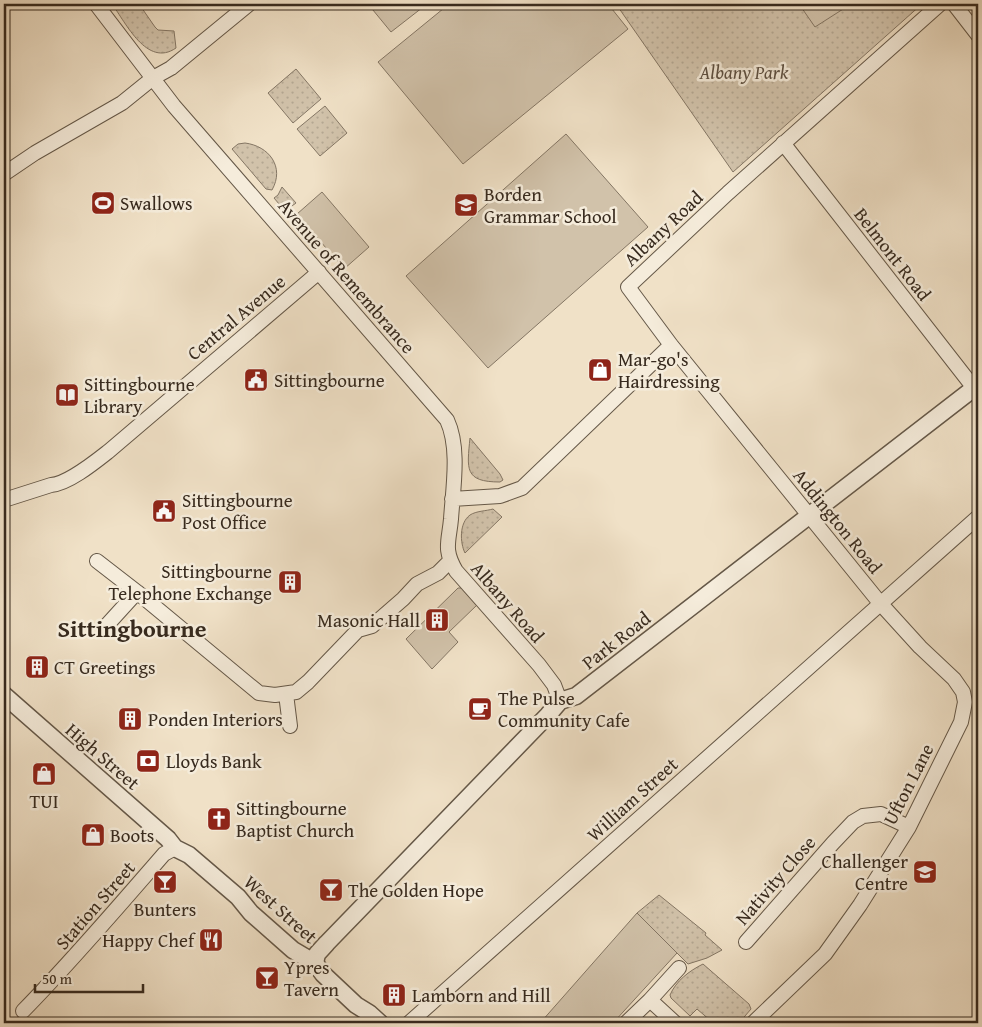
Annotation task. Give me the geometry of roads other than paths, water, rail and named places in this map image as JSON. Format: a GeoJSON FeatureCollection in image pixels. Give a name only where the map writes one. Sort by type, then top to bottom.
{"type":"FeatureCollection","features":[{"type":"Feature","properties":{"kind":"street","name":"Avenue of Remembrance"},"geometry":{"type":"LineString","coordinates":[[96,4],[214,153],[447,420],[454,443],[451,521]]}},
{"type":"Feature","properties":{"kind":"street"},"geometry":{"type":"LineString","coordinates":[[4,174],[35,153],[122,103],[153,78],[171,68],[249,4]]}},
{"type":"Feature","properties":{"kind":"street","name":"Albany Road"},"geometry":{"type":"LineString","coordinates":[[671,345],[628,287],[783,143],[940,4]]}},
{"type":"Feature","properties":{"kind":"street"},"geometry":{"type":"LineString","coordinates":[[954,4],[978,35]]}},
{"type":"Feature","properties":{"kind":"street","name":"Belmont Road"},"geometry":{"type":"LineString","coordinates":[[783,143],[976,387]]}},
{"type":"Feature","properties":{"kind":"street","name":"Central Avenue"},"geometry":{"type":"LineString","coordinates":[[4,500],[56,484],[83,470],[319,272]]}},
{"type":"Feature","properties":{"kind":"street"},"geometry":{"type":"LineString","coordinates":[[452,499],[500,496],[522,488],[671,345]]}},
{"type":"Feature","properties":{"kind":"street","name":"Addington Road"},"geometry":{"type":"LineString","coordinates":[[671,345],[880,603],[920,647],[954,680],[962,692],[965,702]]}},
{"type":"Feature","properties":{"kind":"street","name":"Park Road"},"geometry":{"type":"LineString","coordinates":[[315,963],[317,954],[321,949],[560,701],[576,696],[976,387]]}},
{"type":"Feature","properties":{"kind":"street","name":"William Street"},"geometry":{"type":"LineString","coordinates":[[409,1023],[978,516]]}},
{"type":"Feature","properties":{"kind":"street","name":"Albany Road"},"geometry":{"type":"LineString","coordinates":[[451,521],[447,547],[450,561],[456,571],[539,666],[554,685],[560,701]]}},
{"type":"Feature","properties":{"kind":"street"},"geometry":{"type":"LineString","coordinates":[[97,561],[259,693],[275,695],[296,692],[358,630],[372,626],[403,600],[417,584],[438,573],[450,561]]}},
{"type":"Feature","properties":{"kind":"street"},"geometry":{"type":"LineString","coordinates":[[107,625],[137,592]]}},
{"type":"Feature","properties":{"kind":"street"},"geometry":{"type":"LineString","coordinates":[[286,694],[290,726]]}},
{"type":"Feature","properties":{"kind":"street","name":"High Street"},"geometry":{"type":"LineString","coordinates":[[4,695],[168,839],[175,848]]}},
{"type":"Feature","properties":{"kind":"street"},"geometry":{"type":"LineString","coordinates":[[965,702],[978,695]]}},
{"type":"Feature","properties":{"kind":"street","name":"Ufton Lane"},"geometry":{"type":"LineString","coordinates":[[754,1023],[829,948],[860,905],[909,827],[961,722],[965,702]]}},
{"type":"Feature","properties":{"kind":"street","name":"Nativity Close"},"geometry":{"type":"LineString","coordinates":[[746,942],[853,822],[863,816],[881,814],[909,827]]}},
{"type":"Feature","properties":{"kind":"street","name":"West Street"},"geometry":{"type":"LineString","coordinates":[[175,848],[189,855],[238,897],[251,913],[293,950],[315,963],[323,974],[380,1023]]}},
{"type":"Feature","properties":{"kind":"street","name":"Station Street"},"geometry":{"type":"LineString","coordinates":[[23,1011],[64,970],[77,952],[164,854],[175,848]]}},
{"type":"Feature","properties":{"kind":"street"},"geometry":{"type":"LineString","coordinates":[[626,1023],[679,968]]}},
{"type":"Feature","properties":{"kind":"street"},"geometry":{"type":"LineString","coordinates":[[650,1000],[674,1023]]}},
{"type":"Feature","properties":{"kind":"street"},"geometry":{"type":"LineString","coordinates":[[356,1004],[359,1017],[358,1023]]}},
{"type":"Feature","properties":{"kind":"place","name":"Swallows"},"geometry":{"type":"Point","coordinates":[103,203]}},
{"type":"Feature","properties":{"kind":"place","name":"Borden Grammar School"},"geometry":{"type":"Point","coordinates":[466,205]}},
{"type":"Feature","properties":{"kind":"place","name":"Mar-go's Hairdressing"},"geometry":{"type":"Point","coordinates":[600,370]}},
{"type":"Feature","properties":{"kind":"place","name":"Sittingbourne"},"geometry":{"type":"Point","coordinates":[256,380]}},
{"type":"Feature","properties":{"kind":"place","name":"Sittingbourne Library"},"geometry":{"type":"Point","coordinates":[67,395]}},
{"type":"Feature","properties":{"kind":"place","name":"Sittingbourne Post Office"},"geometry":{"type":"Point","coordinates":[164,511]}},
{"type":"Feature","properties":{"kind":"place","name":"Sittingbourne Telephone Exchange"},"geometry":{"type":"Point","coordinates":[290,582]}},
{"type":"Feature","properties":{"kind":"place","name":"Masonic Hall"},"geometry":{"type":"Point","coordinates":[437,620]}},
{"type":"Feature","properties":{"kind":"place","name":"CT Greetings"},"geometry":{"type":"Point","coordinates":[37,667]}},
{"type":"Feature","properties":{"kind":"place","name":"The Pulse Community Cafe"},"geometry":{"type":"Point","coordinates":[480,709]}},
{"type":"Feature","properties":{"kind":"place","name":"Ponden Interiors"},"geometry":{"type":"Point","coordinates":[130,719]}},
{"type":"Feature","properties":{"kind":"place","name":"Lloyds Bank"},"geometry":{"type":"Point","coordinates":[148,761]}},
{"type":"Feature","properties":{"kind":"place","name":"TUI"},"geometry":{"type":"Point","coordinates":[44,774]}},
{"type":"Feature","properties":{"kind":"place","name":"Sittingbourne Baptist Church"},"geometry":{"type":"Point","coordinates":[219,819]}},
{"type":"Feature","properties":{"kind":"place","name":"Boots"},"geometry":{"type":"Point","coordinates":[93,835]}},
{"type":"Feature","properties":{"kind":"place","name":"Challenger Centre"},"geometry":{"type":"Point","coordinates":[925,872]}},
{"type":"Feature","properties":{"kind":"place","name":"Bunters"},"geometry":{"type":"Point","coordinates":[165,882]}},
{"type":"Feature","properties":{"kind":"place","name":"The Golden Hope"},"geometry":{"type":"Point","coordinates":[331,890]}},
{"type":"Feature","properties":{"kind":"place","name":"Happy Chef"},"geometry":{"type":"Point","coordinates":[211,940]}},
{"type":"Feature","properties":{"kind":"place","name":"Ypres Tavern"},"geometry":{"type":"Point","coordinates":[267,978]}},
{"type":"Feature","properties":{"kind":"place","name":"Lamborn and Hill"},"geometry":{"type":"Point","coordinates":[394,995]}},
{"type":"Feature","properties":{"kind":"district","name":"Sittingbourne"},"geometry":{"type":"Point","coordinates":[132,628]}},
{"type":"Feature","properties":{"kind":"park label","name":"Albany Park"},"geometry":{"type":"Point","coordinates":[744,72]}}]}
